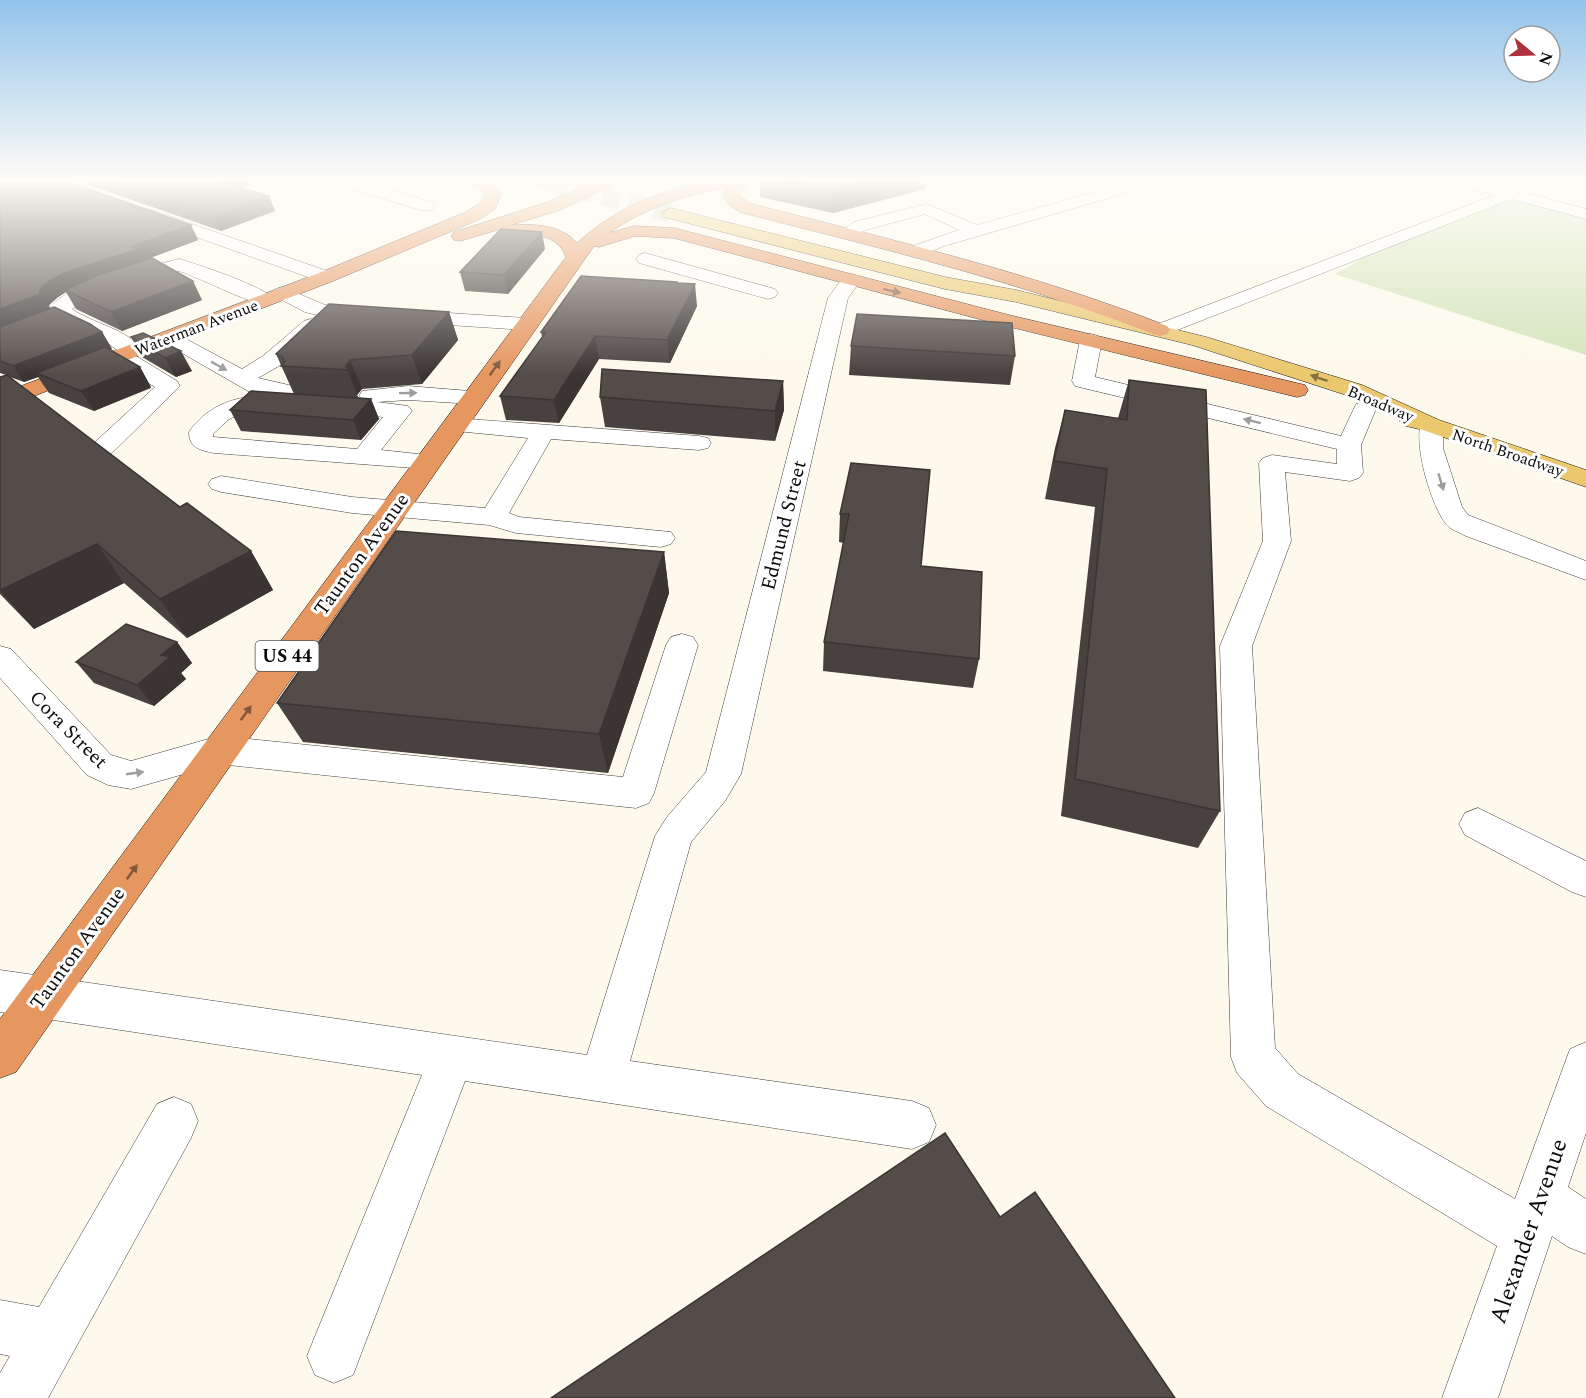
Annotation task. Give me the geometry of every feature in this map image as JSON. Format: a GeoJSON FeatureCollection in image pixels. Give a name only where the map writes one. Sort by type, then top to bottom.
{"type":"FeatureCollection","features":[{"type":"Feature","properties":{"kind":"highway"},"geometry":{"type":"LineString","coordinates":[[326,277],[401,244]]}},
{"type":"Feature","properties":{"kind":"highway"},"geometry":{"type":"LineString","coordinates":[[326,277],[431,244]]}},
{"type":"Feature","properties":{"kind":"highway"},"geometry":{"type":"LineString","coordinates":[[569,244],[575,257],[599,244]]}},
{"type":"Feature","properties":{"kind":"highway","name":"US 44"},"geometry":{"type":"LineString","coordinates":[[575,257],[586,244]]}},
{"type":"Feature","properties":{"kind":"highway"},"geometry":{"type":"LineString","coordinates":[[717,244],[850,280],[1298,390]]}},
{"type":"Feature","properties":{"kind":"highway"},"geometry":{"type":"LineString","coordinates":[[889,244],[1065,295],[1160,330]]}},
{"type":"Feature","properties":{"kind":"highway","name":"Taunton Avenue"},"geometry":{"type":"LineString","coordinates":[[0,1056],[21,994],[219,750],[575,257]]}},
{"type":"Feature","properties":{"kind":"highway","name":"Waterman Avenue"},"geometry":{"type":"LineString","coordinates":[[2,400],[326,277]]}},
{"type":"Feature","properties":{"kind":"main road"},"geometry":{"type":"LineString","coordinates":[[793,244],[945,283]]}},
{"type":"Feature","properties":{"kind":"main road","name":"Broadway"},"geometry":{"type":"LineString","coordinates":[[945,283],[1016,296],[1160,330],[1220,347],[1354,390],[1431,425]]}},
{"type":"Feature","properties":{"kind":"main road","name":"Broadway"},"geometry":{"type":"LineString","coordinates":[[945,283],[1298,390],[1431,425]]}},
{"type":"Feature","properties":{"kind":"main road","name":"North Broadway"},"geometry":{"type":"LineString","coordinates":[[1431,425],[1586,479]]}},
{"type":"Feature","properties":{"kind":"street"},"geometry":{"type":"LineString","coordinates":[[234,244],[326,277]]}},
{"type":"Feature","properties":{"kind":"street"},"geometry":{"type":"LineString","coordinates":[[916,251],[936,244]]}},
{"type":"Feature","properties":{"kind":"street"},"geometry":{"type":"LineString","coordinates":[[1160,330],[1382,244]]}},
{"type":"Feature","properties":{"kind":"street"},"geometry":{"type":"LineString","coordinates":[[707,276],[746,252]]}},
{"type":"Feature","properties":{"kind":"street"},"geometry":{"type":"LineString","coordinates":[[645,259],[660,273],[707,276],[768,293]]}},
{"type":"Feature","properties":{"kind":"street"},"geometry":{"type":"LineString","coordinates":[[103,448],[169,386],[126,354],[108,334],[64,314],[61,307],[76,297],[135,275],[179,265],[238,287],[325,311],[526,324]]}},
{"type":"Feature","properties":{"kind":"street","name":"Edmund Street"},"geometry":{"type":"LineString","coordinates":[[602,1080],[674,836],[688,816],[714,791],[723,774],[838,298],[850,280]]}},
{"type":"Feature","properties":{"kind":"street"},"geometry":{"type":"LineString","coordinates":[[243,378],[271,361],[325,311]]}},
{"type":"Feature","properties":{"kind":"street"},"geometry":{"type":"LineString","coordinates":[[43,322],[64,314]]}},
{"type":"Feature","properties":{"kind":"street"},"geometry":{"type":"LineString","coordinates":[[168,338],[267,389],[307,399],[400,411],[363,457]]}},
{"type":"Feature","properties":{"kind":"street"},"geometry":{"type":"LineString","coordinates":[[1091,340],[1083,381],[1349,445]]}},
{"type":"Feature","properties":{"kind":"street"},"geometry":{"type":"LineString","coordinates":[[427,461],[241,448],[206,444],[200,437],[205,428],[239,404],[255,401],[417,393],[474,397]]}},
{"type":"Feature","properties":{"kind":"street"},"geometry":{"type":"LineString","coordinates":[[1364,409],[1349,445],[1350,473],[1272,463],[1278,541],[1236,646],[1253,1057],[1282,1090],[1533,1215],[1586,1228]]}},
{"type":"Feature","properties":{"kind":"street"},"geometry":{"type":"LineString","coordinates":[[454,425],[699,443]]}},
{"type":"Feature","properties":{"kind":"street"},"geometry":{"type":"LineString","coordinates":[[1431,425],[1430,439],[1434,458],[1449,507],[1458,521],[1476,531],[1586,571]]}},
{"type":"Feature","properties":{"kind":"street"},"geometry":{"type":"LineString","coordinates":[[493,517],[544,431]]}},
{"type":"Feature","properties":{"kind":"street"},"geometry":{"type":"LineString","coordinates":[[221,484],[352,505],[493,517],[516,525],[661,538]]}},
{"type":"Feature","properties":{"kind":"street"},"geometry":{"type":"LineString","coordinates":[[219,750],[636,793],[682,645]]}},
{"type":"Feature","properties":{"kind":"street","name":"Cora Street"},"geometry":{"type":"LineString","coordinates":[[0,657],[99,765],[108,771],[131,775],[219,750]]}},
{"type":"Feature","properties":{"kind":"street"},"geometry":{"type":"LineString","coordinates":[[1478,824],[1586,880]]}},
{"type":"Feature","properties":{"kind":"street"},"geometry":{"type":"LineString","coordinates":[[21,994],[912,1125]]}},
{"type":"Feature","properties":{"kind":"street"},"geometry":{"type":"LineString","coordinates":[[334,1356],[452,1057]]}},
{"type":"Feature","properties":{"kind":"street","name":"Alexander Avenue"},"geometry":{"type":"LineString","coordinates":[[1470,1398],[1586,1065]]}},
{"type":"Feature","properties":{"kind":"street"},"geometry":{"type":"LineString","coordinates":[[17,1398],[174,1121]]}},
{"type":"Feature","properties":{"kind":"street"},"geometry":{"type":"LineString","coordinates":[[0,1327],[52,1337]]}},
{"type":"Feature","properties":{"kind":"green space"},"geometry":{"type":"Polygon","coordinates":[[[1388,244],[1586,244],[1586,355],[1335,274],[1388,244]]]}},
{"type":"Feature","properties":{"kind":"building"},"geometry":{"type":"Polygon","coordinates":[[[0,244],[139,244],[131,247],[136,250],[64,273],[49,281],[40,289],[40,294],[0,309],[0,244]]]}},
{"type":"Feature","properties":{"kind":"building"},"geometry":{"type":"Polygon","coordinates":[[[486,244],[531,244],[504,275],[460,272],[486,244]]]}},
{"type":"Feature","properties":{"kind":"building"},"geometry":{"type":"Polygon","coordinates":[[[152,258],[193,281],[111,312],[65,290],[98,275],[152,258]]]}},
{"type":"Feature","properties":{"kind":"building"},"geometry":{"type":"Polygon","coordinates":[[[581,276],[695,284],[667,340],[595,336],[554,400],[500,396],[546,332],[541,332],[581,276]]]}},
{"type":"Feature","properties":{"kind":"building"},"geometry":{"type":"Polygon","coordinates":[[[329,304],[449,312],[412,355],[350,360],[346,366],[348,370],[281,366],[285,361],[282,356],[276,354],[329,304]]]}},
{"type":"Feature","properties":{"kind":"building"},"geometry":{"type":"Polygon","coordinates":[[[54,307],[102,332],[13,366],[0,361],[0,327],[54,307]]]}},
{"type":"Feature","properties":{"kind":"building"},"geometry":{"type":"Polygon","coordinates":[[[857,314],[1012,323],[1015,356],[851,346],[857,314]]]}},
{"type":"Feature","properties":{"kind":"building"},"geometry":{"type":"Polygon","coordinates":[[[143,333],[181,351],[165,358],[131,337],[143,333]]]}},
{"type":"Feature","properties":{"kind":"building"},"geometry":{"type":"Polygon","coordinates":[[[105,347],[140,367],[81,391],[36,373],[105,347]]]}},
{"type":"Feature","properties":{"kind":"building"},"geometry":{"type":"Polygon","coordinates":[[[602,369],[783,381],[775,411],[600,397],[602,369]]]}},
{"type":"Feature","properties":{"kind":"building"},"geometry":{"type":"Polygon","coordinates":[[[7,375],[180,507],[187,503],[251,551],[160,599],[97,544],[0,590],[0,377],[7,375]]]}},
{"type":"Feature","properties":{"kind":"building"},"geometry":{"type":"Polygon","coordinates":[[[1129,380],[1206,390],[1220,811],[1075,779],[1107,469],[1054,461],[1065,410],[1127,420],[1129,380]]]}},
{"type":"Feature","properties":{"kind":"building"},"geometry":{"type":"Polygon","coordinates":[[[251,391],[371,399],[353,420],[230,410],[251,391]]]}},
{"type":"Feature","properties":{"kind":"building"},"geometry":{"type":"Polygon","coordinates":[[[851,463],[930,470],[921,566],[982,572],[979,659],[824,642],[849,514],[840,514],[851,463]]]}},
{"type":"Feature","properties":{"kind":"building"},"geometry":{"type":"Polygon","coordinates":[[[396,531],[664,552],[599,734],[277,703],[396,531]]]}},
{"type":"Feature","properties":{"kind":"building"},"geometry":{"type":"Polygon","coordinates":[[[126,624],[177,642],[161,655],[170,657],[137,685],[76,662],[126,624]]]}},
{"type":"Feature","properties":{"kind":"building"},"geometry":{"type":"Polygon","coordinates":[[[945,1133],[1000,1217],[1035,1192],[1175,1398],[551,1398],[945,1133]]]}}]}
